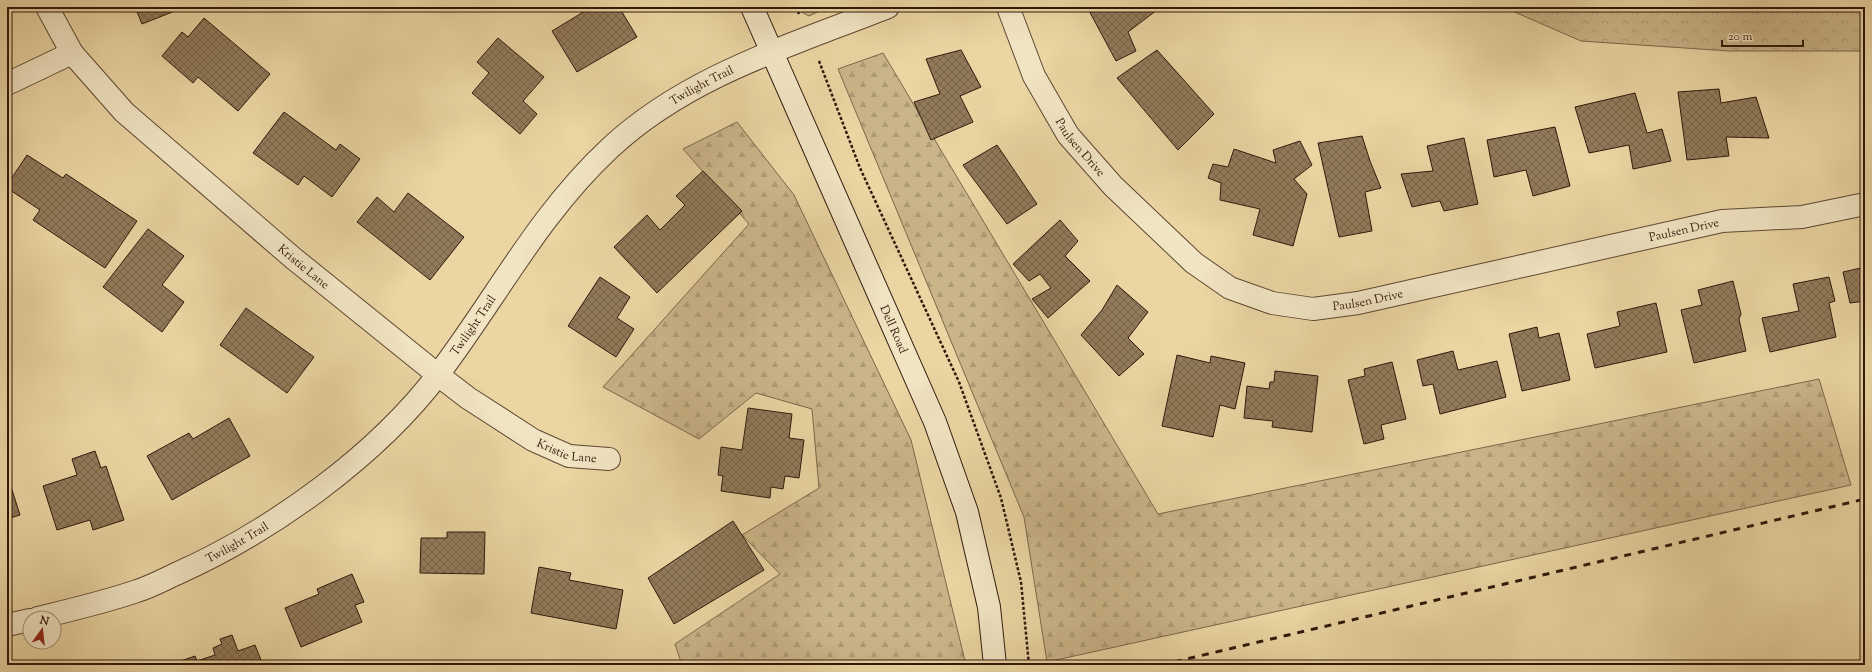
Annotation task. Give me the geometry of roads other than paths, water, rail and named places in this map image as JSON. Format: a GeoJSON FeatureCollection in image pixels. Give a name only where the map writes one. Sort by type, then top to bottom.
{"type":"FeatureCollection","features":[{"type":"Feature","properties":{"kind":"street","name":"Kristie Lane"},"geometry":{"type":"LineString","coordinates":[[47,7],[72,53],[124,112],[293,258],[438,375],[468,398],[533,440],[569,456],[609,459]]}},
{"type":"Feature","properties":{"kind":"street","name":"Dell Road"},"geometry":{"type":"LineString","coordinates":[[752,7],[935,422],[967,512],[989,607],[995,665]]}},
{"type":"Feature","properties":{"kind":"street","name":"Twilight Trail"},"geometry":{"type":"LineString","coordinates":[[62,612],[138,591],[216,556],[288,512],[356,460],[417,400],[438,375],[472,328],[536,231],[571,187],[612,146],[656,112],[705,82],[772,52],[888,7]]}},
{"type":"Feature","properties":{"kind":"street","name":"Paulsen Drive"},"geometry":{"type":"LineString","coordinates":[[1008,7],[1034,76],[1068,135],[1113,186],[1194,263],[1230,288],[1272,303],[1313,309],[1358,303],[1722,221],[1802,217],[1865,204]]}},
{"type":"Feature","properties":{"kind":"street"},"geometry":{"type":"LineString","coordinates":[[7,84],[72,53]]}},
{"type":"Feature","properties":{"kind":"street"},"geometry":{"type":"LineString","coordinates":[[7,625],[22,622]]}},
{"type":"Feature","properties":{"kind":"railway"},"geometry":{"type":"LineString","coordinates":[[1161,665],[1865,499]]}}]}
